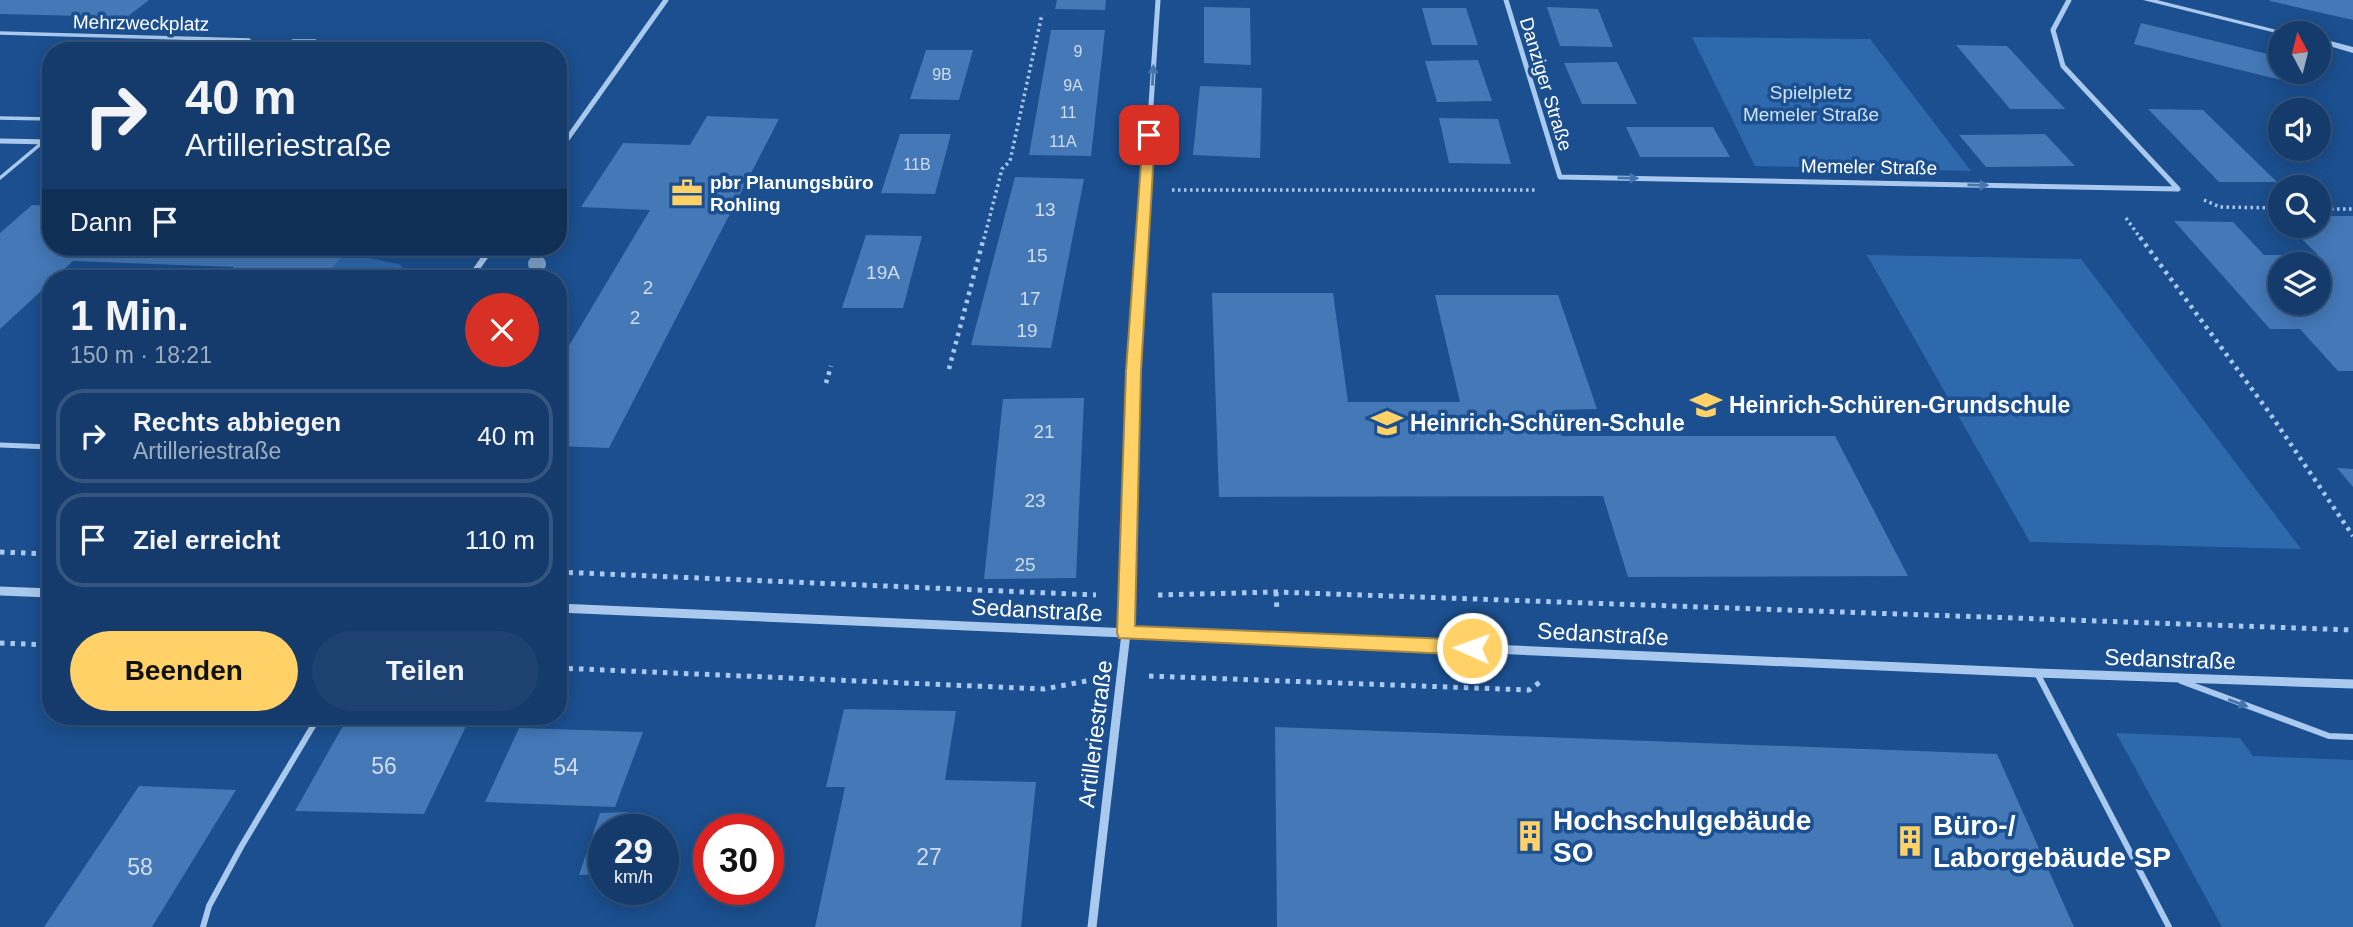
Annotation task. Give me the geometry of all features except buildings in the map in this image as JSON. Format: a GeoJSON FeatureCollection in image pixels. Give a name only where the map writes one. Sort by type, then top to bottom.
{"type":"FeatureCollection","features":[{"type":"Feature","properties":{"kind":"street"},"geometry":{"type":"LineString","coordinates":[[567,139],[666,0]]}},
{"type":"Feature","properties":{"kind":"street","name":"Artilleriestraße"},"geometry":{"type":"LineString","coordinates":[[1092,927],[1126,633],[1133,371],[1158,0]]}},
{"type":"Feature","properties":{"kind":"street","name":"Danziger Straße"},"geometry":{"type":"LineString","coordinates":[[1506,0],[1560,177]]}},
{"type":"Feature","properties":{"kind":"street"},"geometry":{"type":"LineString","coordinates":[[2069,0],[2053,30],[2063,66],[2178,189]]}},
{"type":"Feature","properties":{"kind":"street"},"geometry":{"type":"LineString","coordinates":[[2147,0],[2268,29]]}},
{"type":"Feature","properties":{"kind":"street"},"geometry":{"type":"LineString","coordinates":[[2331,44],[2353,50]]}},
{"type":"Feature","properties":{"kind":"street"},"geometry":{"type":"LineString","coordinates":[[0,141],[42,142]]}},
{"type":"Feature","properties":{"kind":"street","name":"Memeler Straße"},"geometry":{"type":"LineString","coordinates":[[1560,177],[2178,189]]}},
{"type":"Feature","properties":{"kind":"street"},"geometry":{"type":"LineString","coordinates":[[0,591],[42,593]]}},
{"type":"Feature","properties":{"kind":"street","name":"Sedanstraße"},"geometry":{"type":"LineString","coordinates":[[567,608],[2174,679],[2353,684]]}},
{"type":"Feature","properties":{"kind":"lane","name":"Mehrzweckplatz"},"geometry":{"type":"LineString","coordinates":[[0,33],[248,40],[246,42]]}},
{"type":"Feature","properties":{"kind":"lane"},"geometry":{"type":"LineString","coordinates":[[292,42],[313,42]]}},
{"type":"Feature","properties":{"kind":"lane"},"geometry":{"type":"LineString","coordinates":[[0,118],[42,119]]}},
{"type":"Feature","properties":{"kind":"lane"},"geometry":{"type":"LineString","coordinates":[[0,178],[42,146]]}},
{"type":"Feature","properties":{"kind":"lane"},"geometry":{"type":"LineString","coordinates":[[0,445],[42,447]]}},
{"type":"Feature","properties":{"kind":"lane"},"geometry":{"type":"LineString","coordinates":[[2037,673],[2169,927]]}},
{"type":"Feature","properties":{"kind":"lane"},"geometry":{"type":"LineString","coordinates":[[2174,679],[2329,736],[2353,737]]}},
{"type":"Feature","properties":{"kind":"lane"},"geometry":{"type":"LineString","coordinates":[[203,927],[209,906],[241,847],[314,725]]}},
{"type":"Feature","properties":{"kind":"path"},"geometry":{"type":"LineString","coordinates":[[948,369],[1002,169],[1010,161],[1042,14]]}},
{"type":"Feature","properties":{"kind":"path"},"geometry":{"type":"LineString","coordinates":[[1146,190],[1535,191],[1560,177]]}},
{"type":"Feature","properties":{"kind":"path"},"geometry":{"type":"LineString","coordinates":[[2103,187],[2271,415],[2353,536]]}},
{"type":"Feature","properties":{"kind":"path"},"geometry":{"type":"LineString","coordinates":[[2178,189],[2220,207],[2268,208]]}},
{"type":"Feature","properties":{"kind":"path"},"geometry":{"type":"LineString","coordinates":[[2331,209],[2353,209]]}},
{"type":"Feature","properties":{"kind":"path"},"geometry":{"type":"LineString","coordinates":[[826,383],[831,366]]}},
{"type":"Feature","properties":{"kind":"path"},"geometry":{"type":"LineString","coordinates":[[0,552],[42,554]]}},
{"type":"Feature","properties":{"kind":"path"},"geometry":{"type":"LineString","coordinates":[[567,572],[1128,596],[1276,592],[2353,630]]}},
{"type":"Feature","properties":{"kind":"path"},"geometry":{"type":"LineString","coordinates":[[0,643],[42,645]]}},
{"type":"Feature","properties":{"kind":"path"},"geometry":{"type":"LineString","coordinates":[[567,668],[1044,689],[1121,675],[1530,690]]}},
{"type":"Feature","properties":{"kind":"green space","name":"Spielpletz Memeler Straße"},"geometry":{"type":"Polygon","coordinates":[[[1692,37],[1870,39],[1971,171],[1755,166],[1692,37]]]}},
{"type":"Feature","properties":{"kind":"green space"},"geometry":{"type":"Polygon","coordinates":[[[1867,255],[2081,259],[2301,549],[2030,542],[1867,255]]]}},
{"type":"Feature","properties":{"kind":"green space"},"geometry":{"type":"Polygon","coordinates":[[[342,256],[360,256],[399,264],[406,270],[331,270],[342,256]]]}},
{"type":"Feature","properties":{"kind":"green space"},"geometry":{"type":"Polygon","coordinates":[[[2116,733],[2240,738],[2253,756],[2353,760],[2353,927],[2222,927],[2116,733]]]}},
{"type":"Feature","properties":{"kind":"place","name":"pbr Planungsbüro Rohling"},"geometry":{"type":"Point","coordinates":[687,193]}},
{"type":"Feature","properties":{"kind":"place","name":"Heinrich-Schüren-Grundschule"},"geometry":{"type":"Point","coordinates":[1706,405]}},
{"type":"Feature","properties":{"kind":"place","name":"Heinrich-Schüren-Schule"},"geometry":{"type":"Point","coordinates":[1387,423]}},
{"type":"Feature","properties":{"kind":"place","name":"Hochschulgebäude SO"},"geometry":{"type":"Point","coordinates":[1530,836]}},
{"type":"Feature","properties":{"kind":"place","name":"Büro-/ Laborgebäude SP"},"geometry":{"type":"Point","coordinates":[1910,841]}},
{"type":"Feature","properties":{"kind":"route"},"geometry":{"type":"LineString","coordinates":[[1149,135],[1133,371],[1126,633],[1472,648]]}}]}
